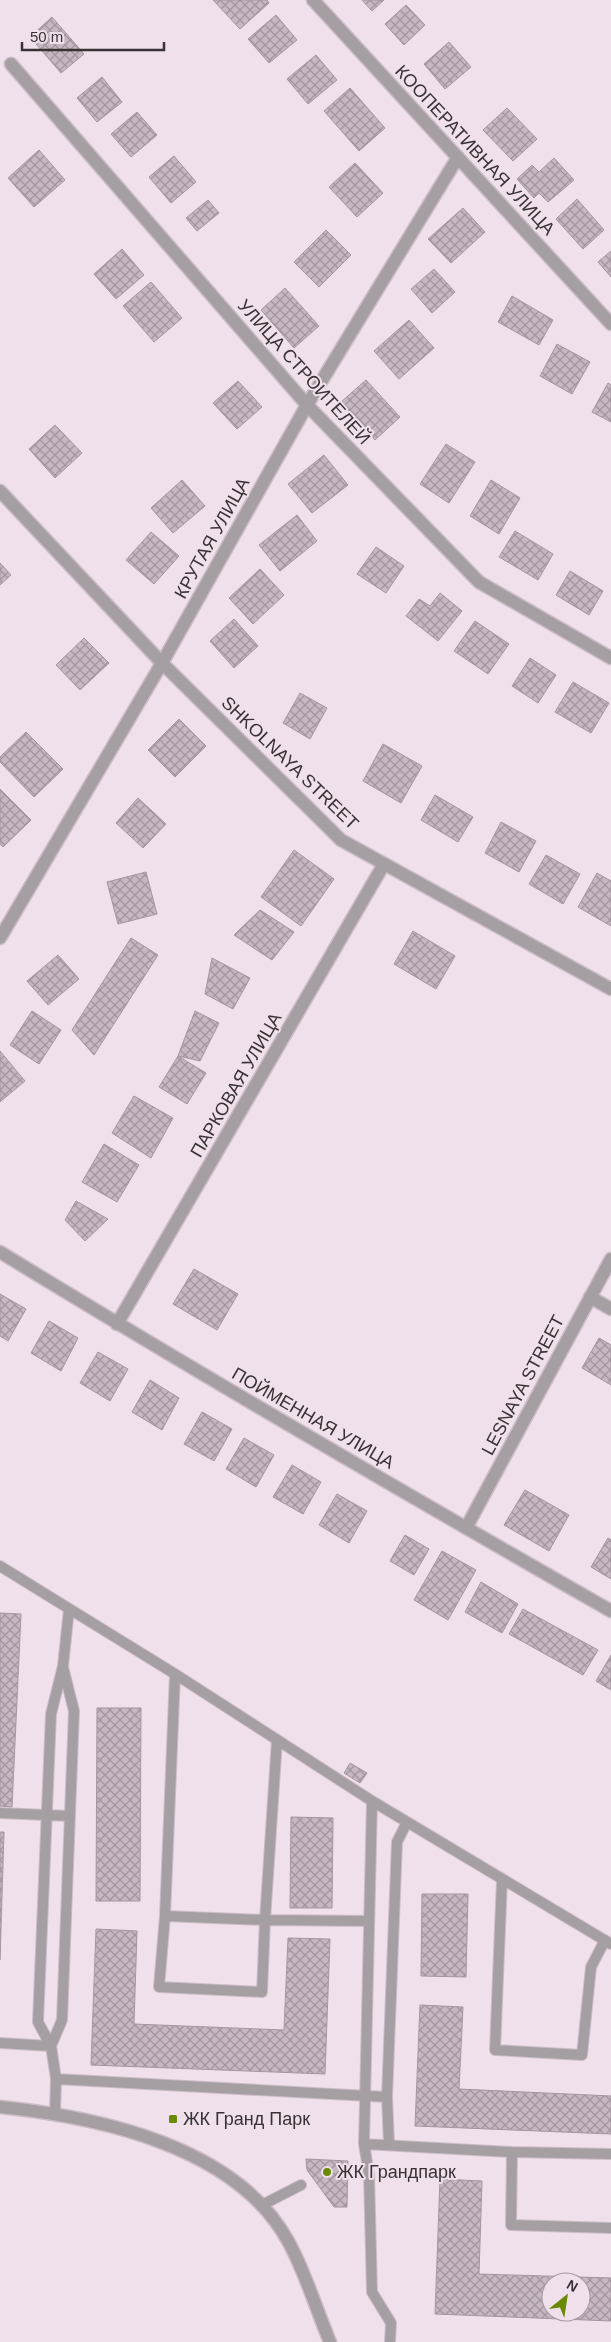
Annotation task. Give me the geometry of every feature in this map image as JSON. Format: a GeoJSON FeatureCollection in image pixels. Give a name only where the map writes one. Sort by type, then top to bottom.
{"type":"FeatureCollection","features":[{"type":"Feature","properties":{"kind":"street","name":"КООПЕРАТИВНАЯ УЛИЦА"},"geometry":{"type":"LineString","coordinates":[[313,0],[611,324]]}},
{"type":"Feature","properties":{"kind":"street","name":"УЛИЦА СТРОИТЕЛЕЙ"},"geometry":{"type":"LineString","coordinates":[[11,64],[307,405],[479,582],[611,658]]}},
{"type":"Feature","properties":{"kind":"street","name":"КРУТАЯ УЛИЦА"},"geometry":{"type":"LineString","coordinates":[[0,938],[162,663],[307,405],[458,157]]}},
{"type":"Feature","properties":{"kind":"street","name":"SHKOLNAYA STREET"},"geometry":{"type":"LineString","coordinates":[[0,492],[162,663],[340,840],[611,988]]}},
{"type":"Feature","properties":{"kind":"street","name":"ПАРКОВАЯ УЛИЦА"},"geometry":{"type":"LineString","coordinates":[[117,1324],[384,864]]}},
{"type":"Feature","properties":{"kind":"street","name":"ПОЙМЕННАЯ УЛИЦА"},"geometry":{"type":"LineString","coordinates":[[0,1252],[117,1324],[466,1528],[611,1610]]}},
{"type":"Feature","properties":{"kind":"street","name":"LESNAYA STREET"},"geometry":{"type":"LineString","coordinates":[[466,1528],[611,1259]]}},
{"type":"Feature","properties":{"kind":"street"},"geometry":{"type":"LineString","coordinates":[[590,1297],[611,1309]]}},
{"type":"Feature","properties":{"kind":"street"},"geometry":{"type":"LineString","coordinates":[[0,2107],[55,2113],[138,2134],[192,2154],[228,2178],[262,2205],[288,2240],[330,2342]]}},
{"type":"Feature","properties":{"kind":"lane"},"geometry":{"type":"LineString","coordinates":[[0,1566],[175,1674],[372,1801],[608,1942],[590,1967],[582,2055],[495,2050],[502,1880]]}},
{"type":"Feature","properties":{"kind":"lane"},"geometry":{"type":"LineString","coordinates":[[55,2113],[56,2079],[51,2046],[38,2022],[51,1714],[63,1666],[69,1609]]}},
{"type":"Feature","properties":{"kind":"lane"},"geometry":{"type":"LineString","coordinates":[[51,2046],[62,2020],[74,1711],[63,1666]]}},
{"type":"Feature","properties":{"kind":"lane"},"geometry":{"type":"LineString","coordinates":[[175,1674],[165,1916],[160,1987],[262,1992],[277,1740]]}},
{"type":"Feature","properties":{"kind":"lane"},"geometry":{"type":"LineString","coordinates":[[372,1801],[364,2144],[369,2174],[372,2292],[391,2324],[390,2342]]}},
{"type":"Feature","properties":{"kind":"lane"},"geometry":{"type":"LineString","coordinates":[[0,1813],[70,1816]]}},
{"type":"Feature","properties":{"kind":"lane"},"geometry":{"type":"LineString","coordinates":[[389,2144],[387,2097],[397,1842],[407,1822]]}},
{"type":"Feature","properties":{"kind":"lane"},"geometry":{"type":"LineString","coordinates":[[165,1916],[265,1920],[369,1921]]}},
{"type":"Feature","properties":{"kind":"lane"},"geometry":{"type":"LineString","coordinates":[[0,2044],[51,2046]]}},
{"type":"Feature","properties":{"kind":"lane"},"geometry":{"type":"LineString","coordinates":[[56,2079],[387,2097]]}},
{"type":"Feature","properties":{"kind":"lane"},"geometry":{"type":"LineString","coordinates":[[364,2144],[512,2152],[611,2154]]}},
{"type":"Feature","properties":{"kind":"lane"},"geometry":{"type":"LineString","coordinates":[[512,2152],[512,2226],[611,2228]]}},
{"type":"Feature","properties":{"kind":"lane"},"geometry":{"type":"LineString","coordinates":[[262,2205],[301,2185]]}},
{"type":"Feature","properties":{"kind":"building"},"geometry":{"type":"Polygon","coordinates":[[[213,0],[267,0],[269,3],[240,29],[213,0]]]}},
{"type":"Feature","properties":{"kind":"building"},"geometry":{"type":"Polygon","coordinates":[[[362,0],[384,0],[372,11],[362,0]]]}},
{"type":"Feature","properties":{"kind":"building"},"geometry":{"type":"Polygon","coordinates":[[[406,5],[425,25],[404,45],[385,24],[406,5]]]}},
{"type":"Feature","properties":{"kind":"building"},"geometry":{"type":"Polygon","coordinates":[[[276,15],[297,40],[269,63],[248,39],[276,15]]]}},
{"type":"Feature","properties":{"kind":"building"},"geometry":{"type":"Polygon","coordinates":[[[52,17],[84,54],[61,73],[30,37],[52,17]]]}},
{"type":"Feature","properties":{"kind":"building"},"geometry":{"type":"Polygon","coordinates":[[[449,42],[471,67],[445,89],[424,64],[449,42]]]}},
{"type":"Feature","properties":{"kind":"building"},"geometry":{"type":"Polygon","coordinates":[[[316,55],[337,80],[308,104],[287,79],[316,55]]]}},
{"type":"Feature","properties":{"kind":"building"},"geometry":{"type":"Polygon","coordinates":[[[102,77],[122,102],[97,122],[77,98],[102,77]]]}},
{"type":"Feature","properties":{"kind":"building"},"geometry":{"type":"Polygon","coordinates":[[[350,88],[385,128],[359,151],[324,111],[350,88]]]}},
{"type":"Feature","properties":{"kind":"building"},"geometry":{"type":"Polygon","coordinates":[[[507,108],[537,139],[513,161],[483,130],[507,108]]]}},
{"type":"Feature","properties":{"kind":"building"},"geometry":{"type":"Polygon","coordinates":[[[137,112],[157,135],[131,157],[111,134],[137,112]]]}},
{"type":"Feature","properties":{"kind":"building"},"geometry":{"type":"Polygon","coordinates":[[[39,150],[65,180],[34,207],[8,178],[39,150]]]}},
{"type":"Feature","properties":{"kind":"building"},"geometry":{"type":"Polygon","coordinates":[[[174,156],[196,182],[171,203],[149,177],[174,156]]]}},
{"type":"Feature","properties":{"kind":"building"},"geometry":{"type":"Polygon","coordinates":[[[554,158],[574,180],[548,202],[539,193],[534,198],[517,179],[532,165],[539,172],[554,158]]]}},
{"type":"Feature","properties":{"kind":"building"},"geometry":{"type":"Polygon","coordinates":[[[355,163],[383,193],[357,217],[329,187],[355,163]]]}},
{"type":"Feature","properties":{"kind":"building"},"geometry":{"type":"Polygon","coordinates":[[[577,199],[604,230],[583,249],[556,219],[577,199]]]}},
{"type":"Feature","properties":{"kind":"building"},"geometry":{"type":"Polygon","coordinates":[[[208,200],[219,213],[197,231],[186,218],[208,200]]]}},
{"type":"Feature","properties":{"kind":"building"},"geometry":{"type":"Polygon","coordinates":[[[463,208],[485,232],[451,263],[428,239],[463,208]]]}},
{"type":"Feature","properties":{"kind":"building"},"geometry":{"type":"Polygon","coordinates":[[[326,230],[351,255],[319,287],[294,262],[326,230]]]}},
{"type":"Feature","properties":{"kind":"building"},"geometry":{"type":"Polygon","coordinates":[[[122,249],[144,275],[116,299],[94,274],[122,249]]]}},
{"type":"Feature","properties":{"kind":"building"},"geometry":{"type":"Polygon","coordinates":[[[611,251],[611,277],[598,262],[611,251]]]}},
{"type":"Feature","properties":{"kind":"building"},"geometry":{"type":"Polygon","coordinates":[[[434,269],[455,292],[432,313],[411,289],[434,269]]]}},
{"type":"Feature","properties":{"kind":"building"},"geometry":{"type":"Polygon","coordinates":[[[151,282],[182,318],[154,342],[123,306],[151,282]]]}},
{"type":"Feature","properties":{"kind":"building"},"geometry":{"type":"Polygon","coordinates":[[[285,288],[319,326],[294,348],[261,310],[285,288]]]}},
{"type":"Feature","properties":{"kind":"building"},"geometry":{"type":"Polygon","coordinates":[[[512,296],[553,320],[539,345],[498,322],[512,296]]]}},
{"type":"Feature","properties":{"kind":"building"},"geometry":{"type":"Polygon","coordinates":[[[409,320],[434,348],[399,379],[374,351],[409,320]]]}},
{"type":"Feature","properties":{"kind":"building"},"geometry":{"type":"Polygon","coordinates":[[[557,344],[590,362],[572,394],[540,376],[557,344]]]}},
{"type":"Feature","properties":{"kind":"building"},"geometry":{"type":"Polygon","coordinates":[[[366,380],[400,417],[375,440],[341,402],[366,380]]]}},
{"type":"Feature","properties":{"kind":"building"},"geometry":{"type":"Polygon","coordinates":[[[238,381],[262,407],[237,429],[213,403],[238,381]]]}},
{"type":"Feature","properties":{"kind":"building"},"geometry":{"type":"Polygon","coordinates":[[[608,383],[611,385],[611,422],[592,412],[608,383]]]}},
{"type":"Feature","properties":{"kind":"building"},"geometry":{"type":"Polygon","coordinates":[[[55,425],[82,453],[55,478],[29,449],[55,425]]]}},
{"type":"Feature","properties":{"kind":"building"},"geometry":{"type":"Polygon","coordinates":[[[446,444],[475,462],[449,503],[420,484],[446,444]]]}},
{"type":"Feature","properties":{"kind":"building"},"geometry":{"type":"Polygon","coordinates":[[[324,455],[348,485],[312,513],[288,484],[324,455]]]}},
{"type":"Feature","properties":{"kind":"building"},"geometry":{"type":"Polygon","coordinates":[[[182,480],[205,506],[173,533],[151,508],[182,480]]]}},
{"type":"Feature","properties":{"kind":"building"},"geometry":{"type":"Polygon","coordinates":[[[491,480],[520,498],[499,534],[470,516],[491,480]]]}},
{"type":"Feature","properties":{"kind":"building"},"geometry":{"type":"Polygon","coordinates":[[[297,515],[317,541],[280,571],[259,545],[297,515]]]}},
{"type":"Feature","properties":{"kind":"building"},"geometry":{"type":"Polygon","coordinates":[[[515,531],[553,554],[538,580],[499,557],[515,531]]]}},
{"type":"Feature","properties":{"kind":"building"},"geometry":{"type":"Polygon","coordinates":[[[151,532],[179,556],[154,584],[126,560],[151,532]]]}},
{"type":"Feature","properties":{"kind":"building"},"geometry":{"type":"Polygon","coordinates":[[[376,547],[404,566],[386,593],[357,574],[376,547]]]}},
{"type":"Feature","properties":{"kind":"building"},"geometry":{"type":"Polygon","coordinates":[[[0,563],[11,575],[0,585],[0,563]]]}},
{"type":"Feature","properties":{"kind":"building"},"geometry":{"type":"Polygon","coordinates":[[[260,569],[284,595],[253,624],[229,598],[260,569]]]}},
{"type":"Feature","properties":{"kind":"building"},"geometry":{"type":"Polygon","coordinates":[[[570,571],[603,591],[589,615],[556,595],[570,571]]]}},
{"type":"Feature","properties":{"kind":"building"},"geometry":{"type":"Polygon","coordinates":[[[440,593],[462,611],[438,641],[406,616],[419,599],[430,606],[440,593]]]}},
{"type":"Feature","properties":{"kind":"building"},"geometry":{"type":"Polygon","coordinates":[[[234,619],[258,646],[234,668],[210,641],[234,619]]]}},
{"type":"Feature","properties":{"kind":"building"},"geometry":{"type":"Polygon","coordinates":[[[475,621],[509,644],[488,674],[454,651],[475,621]]]}},
{"type":"Feature","properties":{"kind":"building"},"geometry":{"type":"Polygon","coordinates":[[[84,638],[109,663],[80,690],[56,665],[84,638]]]}},
{"type":"Feature","properties":{"kind":"building"},"geometry":{"type":"Polygon","coordinates":[[[530,658],[556,675],[538,703],[512,686],[530,658]]]}},
{"type":"Feature","properties":{"kind":"building"},"geometry":{"type":"Polygon","coordinates":[[[573,682],[609,703],[591,733],[555,712],[573,682]]]}},
{"type":"Feature","properties":{"kind":"building"},"geometry":{"type":"Polygon","coordinates":[[[300,693],[327,708],[310,739],[283,723],[300,693]]]}},
{"type":"Feature","properties":{"kind":"building"},"geometry":{"type":"Polygon","coordinates":[[[179,719],[206,746],[175,777],[148,750],[179,719]]]}},
{"type":"Feature","properties":{"kind":"building"},"geometry":{"type":"Polygon","coordinates":[[[26,732],[63,769],[34,797],[0,762],[0,757],[26,732]]]}},
{"type":"Feature","properties":{"kind":"building"},"geometry":{"type":"Polygon","coordinates":[[[383,744],[422,766],[401,803],[363,781],[383,744]]]}},
{"type":"Feature","properties":{"kind":"building"},"geometry":{"type":"Polygon","coordinates":[[[0,789],[31,820],[3,847],[0,844],[0,789]]]}},
{"type":"Feature","properties":{"kind":"building"},"geometry":{"type":"Polygon","coordinates":[[[435,795],[473,817],[458,842],[421,820],[435,795]]]}},
{"type":"Feature","properties":{"kind":"building"},"geometry":{"type":"Polygon","coordinates":[[[138,798],[166,824],[143,848],[116,823],[138,798]]]}},
{"type":"Feature","properties":{"kind":"building"},"geometry":{"type":"Polygon","coordinates":[[[501,822],[536,841],[519,872],[485,853],[501,822]]]}},
{"type":"Feature","properties":{"kind":"building"},"geometry":{"type":"Polygon","coordinates":[[[294,850],[334,879],[301,926],[261,897],[294,850]]]}},
{"type":"Feature","properties":{"kind":"building"},"geometry":{"type":"Polygon","coordinates":[[[546,855],[580,874],[563,904],[529,884],[546,855]]]}},
{"type":"Feature","properties":{"kind":"building"},"geometry":{"type":"Polygon","coordinates":[[[146,872],[157,914],[118,924],[107,882],[146,872]]]}},
{"type":"Feature","properties":{"kind":"building"},"geometry":{"type":"Polygon","coordinates":[[[597,873],[611,881],[611,926],[578,907],[597,873]]]}},
{"type":"Feature","properties":{"kind":"building"},"geometry":{"type":"Polygon","coordinates":[[[260,910],[294,932],[272,960],[234,935],[260,910]]]}},
{"type":"Feature","properties":{"kind":"building"},"geometry":{"type":"Polygon","coordinates":[[[413,931],[455,956],[436,989],[394,964],[413,931]]]}},
{"type":"Feature","properties":{"kind":"building"},"geometry":{"type":"Polygon","coordinates":[[[131,938],[158,955],[94,1055],[72,1030],[131,938]]]}},
{"type":"Feature","properties":{"kind":"building"},"geometry":{"type":"Polygon","coordinates":[[[58,955],[79,979],[48,1005],[27,981],[58,955]]]}},
{"type":"Feature","properties":{"kind":"building"},"geometry":{"type":"Polygon","coordinates":[[[212,958],[250,978],[233,1009],[205,994],[212,958]]]}},
{"type":"Feature","properties":{"kind":"building"},"geometry":{"type":"Polygon","coordinates":[[[32,1011],[61,1030],[39,1064],[10,1045],[32,1011]]]}},
{"type":"Feature","properties":{"kind":"building"},"geometry":{"type":"Polygon","coordinates":[[[195,1011],[219,1023],[200,1061],[178,1056],[195,1011]]]}},
{"type":"Feature","properties":{"kind":"building"},"geometry":{"type":"Polygon","coordinates":[[[0,1051],[25,1081],[0,1102],[0,1051]]]}},
{"type":"Feature","properties":{"kind":"building"},"geometry":{"type":"Polygon","coordinates":[[[178,1056],[206,1073],[187,1104],[159,1087],[178,1056]]]}},
{"type":"Feature","properties":{"kind":"building"},"geometry":{"type":"Polygon","coordinates":[[[134,1096],[173,1118],[151,1158],[112,1133],[134,1096]]]}},
{"type":"Feature","properties":{"kind":"building"},"geometry":{"type":"Polygon","coordinates":[[[104,1144],[139,1165],[117,1202],[82,1182],[104,1144]]]}},
{"type":"Feature","properties":{"kind":"building"},"geometry":{"type":"Polygon","coordinates":[[[76,1201],[108,1219],[85,1241],[65,1220],[76,1201]]]}},
{"type":"Feature","properties":{"kind":"building"},"geometry":{"type":"Polygon","coordinates":[[[194,1269],[238,1294],[217,1330],[173,1304],[194,1269]]]}},
{"type":"Feature","properties":{"kind":"building"},"geometry":{"type":"Polygon","coordinates":[[[0,1294],[26,1309],[8,1341],[0,1336],[0,1294]]]}},
{"type":"Feature","properties":{"kind":"building"},"geometry":{"type":"Polygon","coordinates":[[[49,1321],[78,1338],[61,1371],[31,1353],[49,1321]]]}},
{"type":"Feature","properties":{"kind":"building"},"geometry":{"type":"Polygon","coordinates":[[[599,1338],[611,1345],[611,1385],[582,1368],[599,1338]]]}},
{"type":"Feature","properties":{"kind":"building"},"geometry":{"type":"Polygon","coordinates":[[[98,1352],[128,1369],[110,1401],[80,1383],[98,1352]]]}},
{"type":"Feature","properties":{"kind":"building"},"geometry":{"type":"Polygon","coordinates":[[[150,1380],[179,1398],[162,1430],[132,1412],[150,1380]]]}},
{"type":"Feature","properties":{"kind":"building"},"geometry":{"type":"Polygon","coordinates":[[[202,1412],[232,1429],[214,1461],[184,1444],[202,1412]]]}},
{"type":"Feature","properties":{"kind":"building"},"geometry":{"type":"Polygon","coordinates":[[[244,1438],[274,1455],[256,1487],[226,1469],[244,1438]]]}},
{"type":"Feature","properties":{"kind":"building"},"geometry":{"type":"Polygon","coordinates":[[[292,1465],[321,1482],[303,1514],[273,1497],[292,1465]]]}},
{"type":"Feature","properties":{"kind":"building"},"geometry":{"type":"Polygon","coordinates":[[[525,1490],[569,1515],[549,1551],[504,1525],[525,1490]]]}},
{"type":"Feature","properties":{"kind":"building"},"geometry":{"type":"Polygon","coordinates":[[[337,1494],[367,1511],[349,1543],[319,1525],[337,1494]]]}},
{"type":"Feature","properties":{"kind":"building"},"geometry":{"type":"Polygon","coordinates":[[[405,1535],[429,1549],[414,1575],[390,1561],[405,1535]]]}},
{"type":"Feature","properties":{"kind":"building"},"geometry":{"type":"Polygon","coordinates":[[[608,1538],[611,1540],[611,1579],[591,1567],[608,1538]]]}},
{"type":"Feature","properties":{"kind":"building"},"geometry":{"type":"Polygon","coordinates":[[[442,1551],[476,1570],[448,1620],[414,1600],[442,1551]]]}},
{"type":"Feature","properties":{"kind":"building"},"geometry":{"type":"Polygon","coordinates":[[[481,1582],[518,1604],[502,1633],[465,1612],[481,1582]]]}},
{"type":"Feature","properties":{"kind":"building"},"geometry":{"type":"Polygon","coordinates":[[[523,1609],[598,1650],[583,1675],[509,1634],[523,1609]]]}},
{"type":"Feature","properties":{"kind":"building"},"geometry":{"type":"Polygon","coordinates":[[[0,1613],[21,1614],[12,1807],[0,1806],[0,1613]]]}},
{"type":"Feature","properties":{"kind":"building"},"geometry":{"type":"Polygon","coordinates":[[[611,1655],[611,1690],[596,1681],[611,1655]]]}},
{"type":"Feature","properties":{"kind":"building"},"geometry":{"type":"Polygon","coordinates":[[[97,1708],[141,1708],[140,1901],[96,1901],[97,1708]]]}},
{"type":"Feature","properties":{"kind":"building"},"geometry":{"type":"Polygon","coordinates":[[[350,1763],[367,1773],[360,1783],[344,1773],[350,1763]]]}},
{"type":"Feature","properties":{"kind":"building"},"geometry":{"type":"Polygon","coordinates":[[[291,1817],[333,1818],[332,1908],[290,1908],[291,1817]]]}},
{"type":"Feature","properties":{"kind":"building"},"geometry":{"type":"Polygon","coordinates":[[[0,1832],[4,1832],[0,1960],[0,1832]]]}},
{"type":"Feature","properties":{"kind":"building"},"geometry":{"type":"Polygon","coordinates":[[[422,1894],[468,1894],[466,1977],[421,1976],[422,1894]]]}},
{"type":"Feature","properties":{"kind":"building"},"geometry":{"type":"Polygon","coordinates":[[[96,1929],[137,1931],[134,2024],[284,2030],[288,1938],[330,1939],[325,2074],[91,2065],[96,1929]]]}},
{"type":"Feature","properties":{"kind":"building"},"geometry":{"type":"Polygon","coordinates":[[[420,2005],[463,2007],[459,2089],[611,2096],[611,2134],[415,2126],[420,2005]]]}},
{"type":"Feature","properties":{"kind":"building"},"geometry":{"type":"Polygon","coordinates":[[[306,2159],[348,2161],[347,2207],[334,2207],[307,2170],[306,2159]]]}},
{"type":"Feature","properties":{"kind":"building"},"geometry":{"type":"Polygon","coordinates":[[[440,2179],[482,2181],[479,2274],[541,2276],[541,2318],[435,2314],[440,2179]]]}},
{"type":"Feature","properties":{"kind":"building"},"geometry":{"type":"Polygon","coordinates":[[[591,2277],[611,2278],[611,2321],[591,2320],[591,2277]]]}},
{"type":"Feature","properties":{"kind":"place","name":"ЖК Гранд Парк"},"geometry":{"type":"Point","coordinates":[173,2119]}},
{"type":"Feature","properties":{"kind":"place","name":"ЖК Грандпарк"},"geometry":{"type":"Point","coordinates":[327,2172]}}]}
